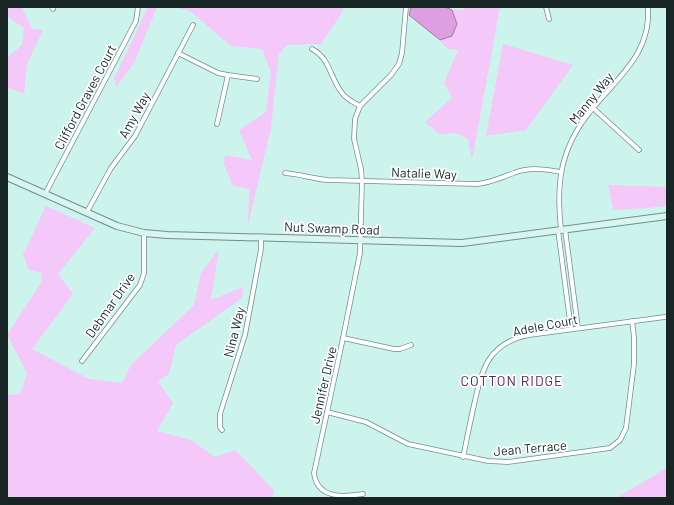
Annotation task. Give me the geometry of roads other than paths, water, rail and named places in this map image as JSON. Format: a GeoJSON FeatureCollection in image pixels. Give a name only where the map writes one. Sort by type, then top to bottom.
{"type":"FeatureCollection","features":[{"type":"Feature","properties":{"kind":"main road","name":"Nut Swamp Road"},"geometry":{"type":"LineString","coordinates":[[7,177],[117,226],[144,233],[167,235],[462,243],[667,216]]}},
{"type":"Feature","properties":{"kind":"street","name":"Clifford Graves Court"},"geometry":{"type":"LineString","coordinates":[[45,194],[136,21],[138,7]]}},
{"type":"Feature","properties":{"kind":"street"},"geometry":{"type":"LineString","coordinates":[[312,49],[324,59],[342,93],[360,106],[391,76],[399,64],[402,53],[406,7]]}},
{"type":"Feature","properties":{"kind":"street"},"geometry":{"type":"LineString","coordinates":[[546,7],[549,19]]}},
{"type":"Feature","properties":{"kind":"street","name":"Manny Way"},"geometry":{"type":"LineString","coordinates":[[561,230],[558,197],[561,172],[568,148],[584,120],[630,66],[640,50],[646,29],[648,7]]}},
{"type":"Feature","properties":{"kind":"street","name":"Amy Way"},"geometry":{"type":"LineString","coordinates":[[87,212],[111,168],[135,136],[193,25]]}},
{"type":"Feature","properties":{"kind":"street"},"geometry":{"type":"LineString","coordinates":[[178,53],[214,71],[228,75],[257,79]]}},
{"type":"Feature","properties":{"kind":"street"},"geometry":{"type":"LineString","coordinates":[[217,124],[228,75]]}},
{"type":"Feature","properties":{"kind":"street","name":"Jennifer Drive"},"geometry":{"type":"LineString","coordinates":[[360,106],[355,119],[353,134],[362,181],[360,253],[344,338],[315,468],[316,481],[323,490],[328,493],[350,496],[363,494]]}},
{"type":"Feature","properties":{"kind":"street"},"geometry":{"type":"LineString","coordinates":[[593,108],[639,150]]}},
{"type":"Feature","properties":{"kind":"street","name":"Natalie Way"},"geometry":{"type":"LineString","coordinates":[[285,173],[298,174],[318,179],[477,184],[488,182],[527,169],[541,169],[561,172]]}},
{"type":"Feature","properties":{"kind":"street"},"geometry":{"type":"LineString","coordinates":[[561,230],[572,280],[578,328]]}},
{"type":"Feature","properties":{"kind":"street"},"geometry":{"type":"LineString","coordinates":[[561,230],[565,282],[571,329]]}},
{"type":"Feature","properties":{"kind":"street","name":"Debmar Drive"},"geometry":{"type":"LineString","coordinates":[[82,361],[140,285],[144,274],[144,233]]}},
{"type":"Feature","properties":{"kind":"street","name":"Nina Way"},"geometry":{"type":"LineString","coordinates":[[222,430],[220,417],[245,335],[262,237]]}},
{"type":"Feature","properties":{"kind":"street"},"geometry":{"type":"LineString","coordinates":[[565,282],[572,280]]}},
{"type":"Feature","properties":{"kind":"street","name":"Adele Court"},"geometry":{"type":"LineString","coordinates":[[463,457],[480,378],[485,365],[491,356],[503,345],[518,338],[571,329],[665,317]]}},
{"type":"Feature","properties":{"kind":"street","name":"Jean Terrace"},"geometry":{"type":"LineString","coordinates":[[327,412],[366,422],[408,444],[488,462],[508,462],[610,448],[616,444],[626,428],[634,344],[632,321]]}},
{"type":"Feature","properties":{"kind":"street"},"geometry":{"type":"LineString","coordinates":[[344,338],[394,349],[400,349],[411,345]]}},
{"type":"Feature","properties":{"kind":"district","name":"COTTON RIDGE"},"geometry":{"type":"Point","coordinates":[512,380]}}]}
